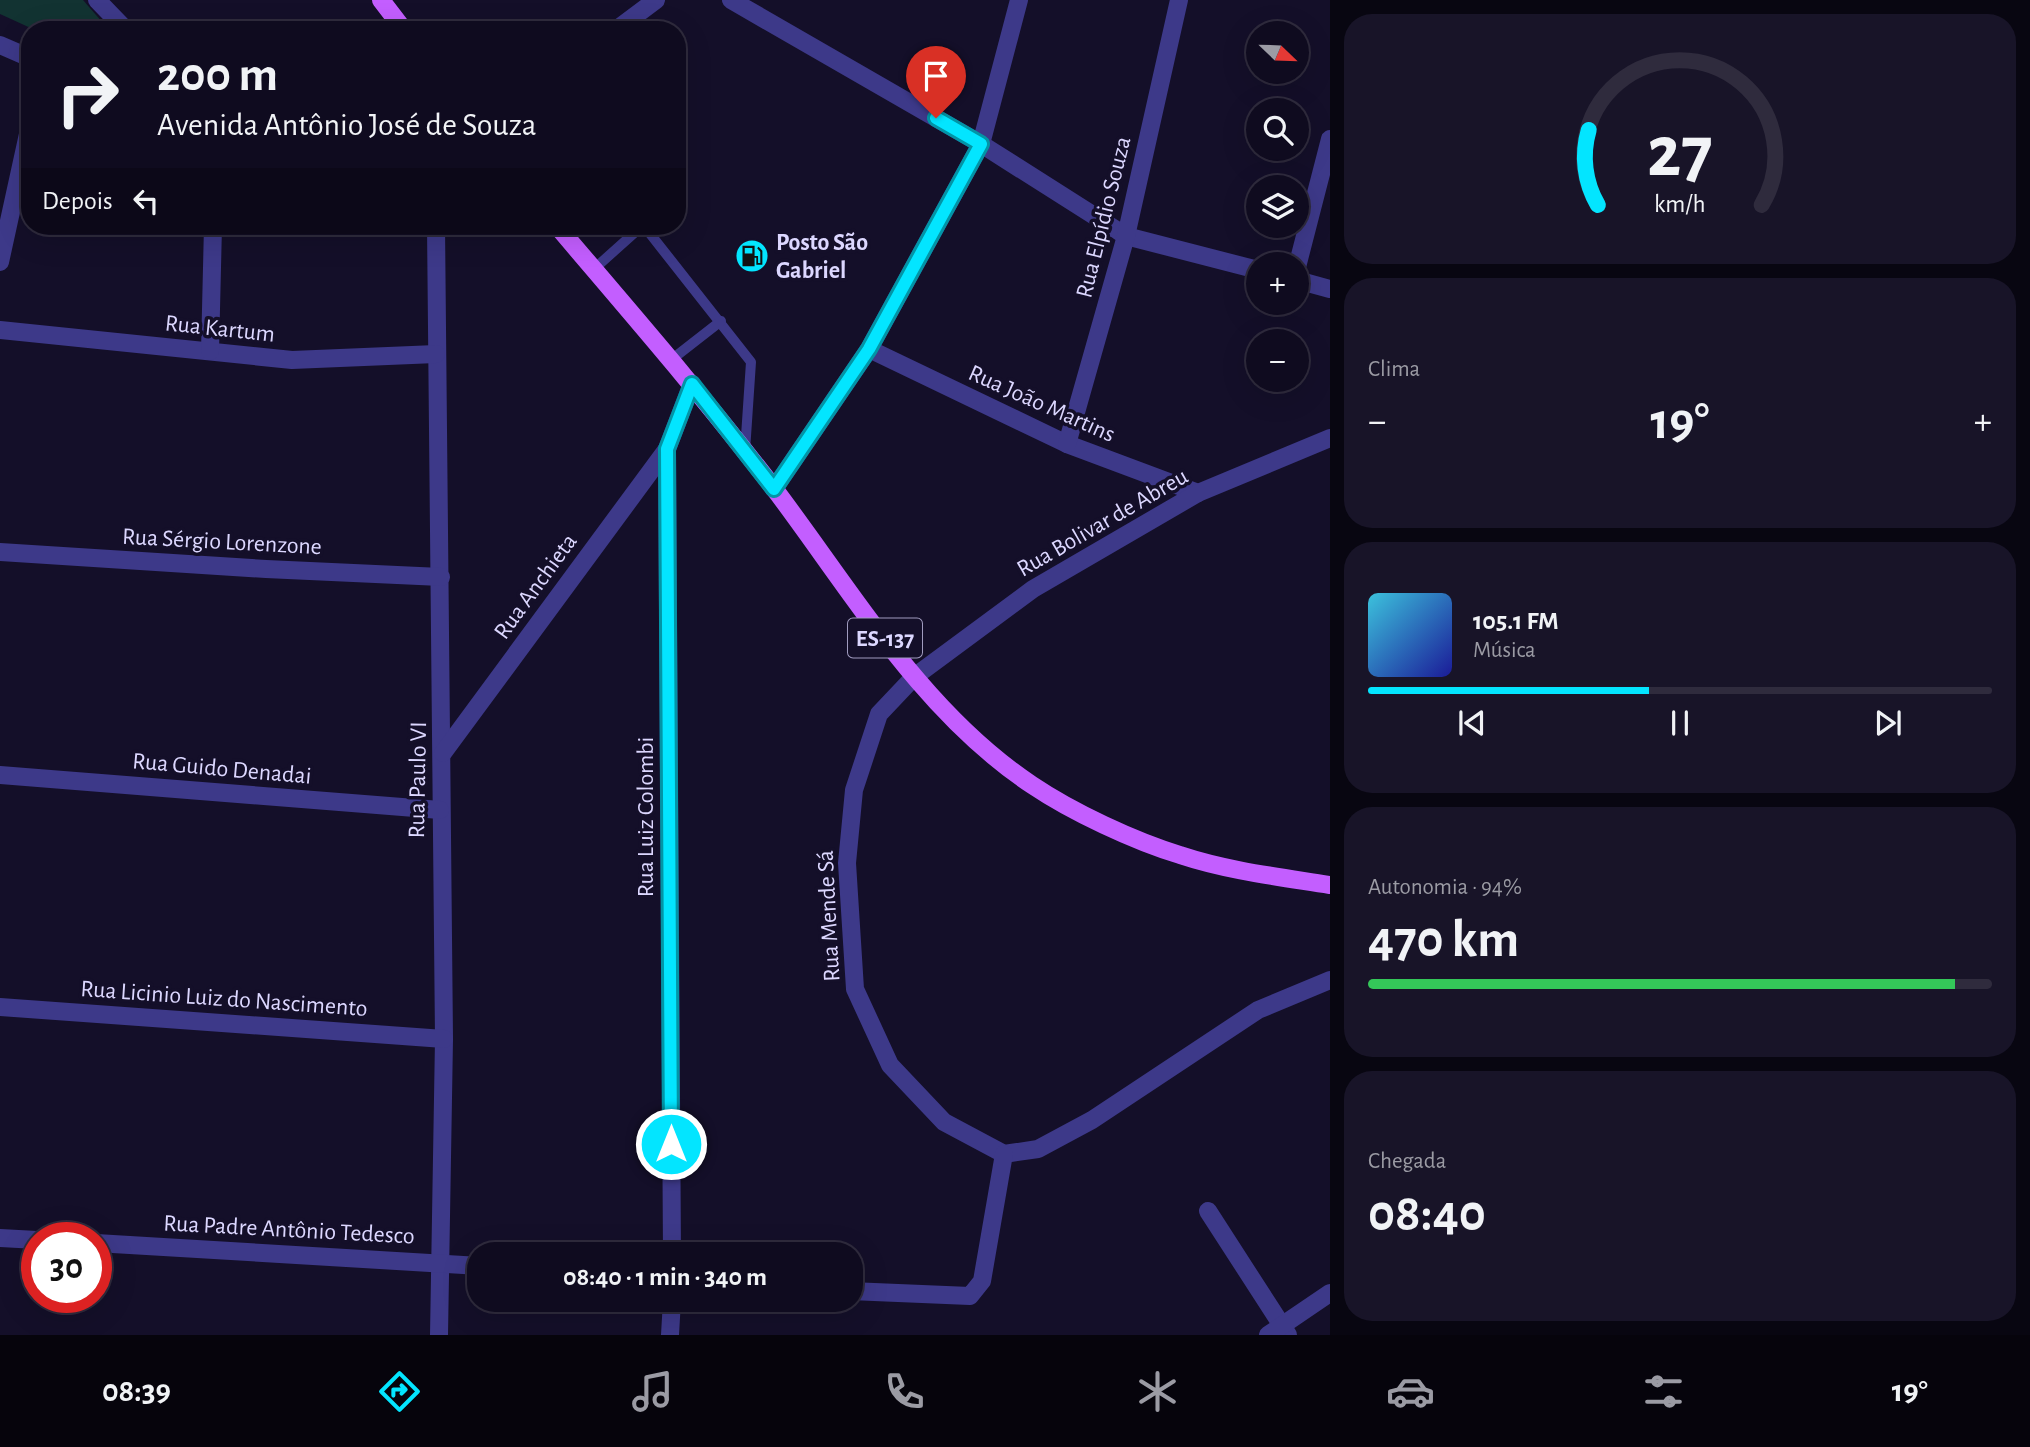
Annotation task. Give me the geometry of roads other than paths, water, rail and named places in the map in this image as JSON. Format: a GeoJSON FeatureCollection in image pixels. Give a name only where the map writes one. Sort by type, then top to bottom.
{"type":"FeatureCollection","features":[{"type":"Feature","properties":{"kind":"main road"},"geometry":{"type":"LineString","coordinates":[[381,0],[397,21]]}},
{"type":"Feature","properties":{"kind":"main road","name":"ES-137"},"geometry":{"type":"LineString","coordinates":[[565,235],[692,384],[745,451],[914,677],[992,755],[1031,785],[1073,810],[1179,855],[1243,870],[1330,885]]}},
{"type":"Feature","properties":{"kind":"street"},"geometry":{"type":"LineString","coordinates":[[97,0],[117,21]]}},
{"type":"Feature","properties":{"kind":"street"},"geometry":{"type":"LineString","coordinates":[[628,21],[656,0]]}},
{"type":"Feature","properties":{"kind":"street"},"geometry":{"type":"LineString","coordinates":[[730,0],[981,144],[1126,236],[1246,267]]}},
{"type":"Feature","properties":{"kind":"street"},"geometry":{"type":"LineString","coordinates":[[774,489],[869,349],[981,144],[1019,0]]}},
{"type":"Feature","properties":{"kind":"street","name":"Rua Elpídio Souza"},"geometry":{"type":"LineString","coordinates":[[1067,444],[1126,236],[1179,0]]}},
{"type":"Feature","properties":{"kind":"street"},"geometry":{"type":"LineString","coordinates":[[0,45],[21,54]]}},
{"type":"Feature","properties":{"kind":"street"},"geometry":{"type":"LineString","coordinates":[[1301,252],[1330,139]]}},
{"type":"Feature","properties":{"kind":"street"},"geometry":{"type":"LineString","coordinates":[[0,262],[21,166]]}},
{"type":"Feature","properties":{"kind":"street"},"geometry":{"type":"LineString","coordinates":[[210,351],[213,235]]}},
{"type":"Feature","properties":{"kind":"street","name":"Rua Paulo VI"},"geometry":{"type":"LineString","coordinates":[[433,235],[443,753],[440,810],[444,1039],[439,1335]]}},
{"type":"Feature","properties":{"kind":"street"},"geometry":{"type":"LineString","coordinates":[[1309,283],[1330,289]]}},
{"type":"Feature","properties":{"kind":"street","name":"Rua Kartum"},"geometry":{"type":"LineString","coordinates":[[0,330],[292,359],[436,354]]}},
{"type":"Feature","properties":{"kind":"street","name":"Rua João Martins"},"geometry":{"type":"LineString","coordinates":[[869,349],[1067,444],[1198,493]]}},
{"type":"Feature","properties":{"kind":"street","name":"Rua Luiz Colombi"},"geometry":{"type":"LineString","coordinates":[[672,1242],[667,449],[692,384]]}},
{"type":"Feature","properties":{"kind":"street","name":"Rua Bolivar de Abreu"},"geometry":{"type":"LineString","coordinates":[[914,677],[1033,589],[1198,493],[1330,438]]}},
{"type":"Feature","properties":{"kind":"street","name":"Rua Anchieta"},"geometry":{"type":"LineString","coordinates":[[443,753],[667,449]]}},
{"type":"Feature","properties":{"kind":"street","name":"Rua Sérgio Lorenzone"},"geometry":{"type":"LineString","coordinates":[[0,552],[441,577]]}},
{"type":"Feature","properties":{"kind":"street","name":"Rua Mende Sá"},"geometry":{"type":"LineString","coordinates":[[914,677],[879,714],[854,790],[847,863],[855,989],[890,1065],[944,1122],[1004,1154]]}},
{"type":"Feature","properties":{"kind":"street","name":"Rua Guido Denadai"},"geometry":{"type":"LineString","coordinates":[[0,775],[440,810]]}},
{"type":"Feature","properties":{"kind":"street"},"geometry":{"type":"LineString","coordinates":[[863,1292],[970,1296],[977,1291],[982,1281],[1004,1154],[1038,1149],[1091,1120],[1258,1010],[1330,980]]}},
{"type":"Feature","properties":{"kind":"street","name":"Rua Licinio Luiz do Nascimento"},"geometry":{"type":"LineString","coordinates":[[0,1007],[444,1039]]}},
{"type":"Feature","properties":{"kind":"street"},"geometry":{"type":"LineString","coordinates":[[1208,1211],[1279,1332],[1330,1293]]}},
{"type":"Feature","properties":{"kind":"street"},"geometry":{"type":"LineString","coordinates":[[0,1238],[21,1239]]}},
{"type":"Feature","properties":{"kind":"street","name":"Rua Padre Antônio Tedesco"},"geometry":{"type":"LineString","coordinates":[[112,1244],[467,1264]]}},
{"type":"Feature","properties":{"kind":"street"},"geometry":{"type":"LineString","coordinates":[[670,1335],[671,1312]]}},
{"type":"Feature","properties":{"kind":"lane"},"geometry":{"type":"LineString","coordinates":[[594,269],[633,235]]}},
{"type":"Feature","properties":{"kind":"lane"},"geometry":{"type":"LineString","coordinates":[[650,235],[751,362],[745,451]]}},
{"type":"Feature","properties":{"kind":"lane"},"geometry":{"type":"LineString","coordinates":[[671,360],[721,321]]}},
{"type":"Feature","properties":{"kind":"place","name":"Posto São Gabriel"},"geometry":{"type":"Point","coordinates":[752,256]}}]}
